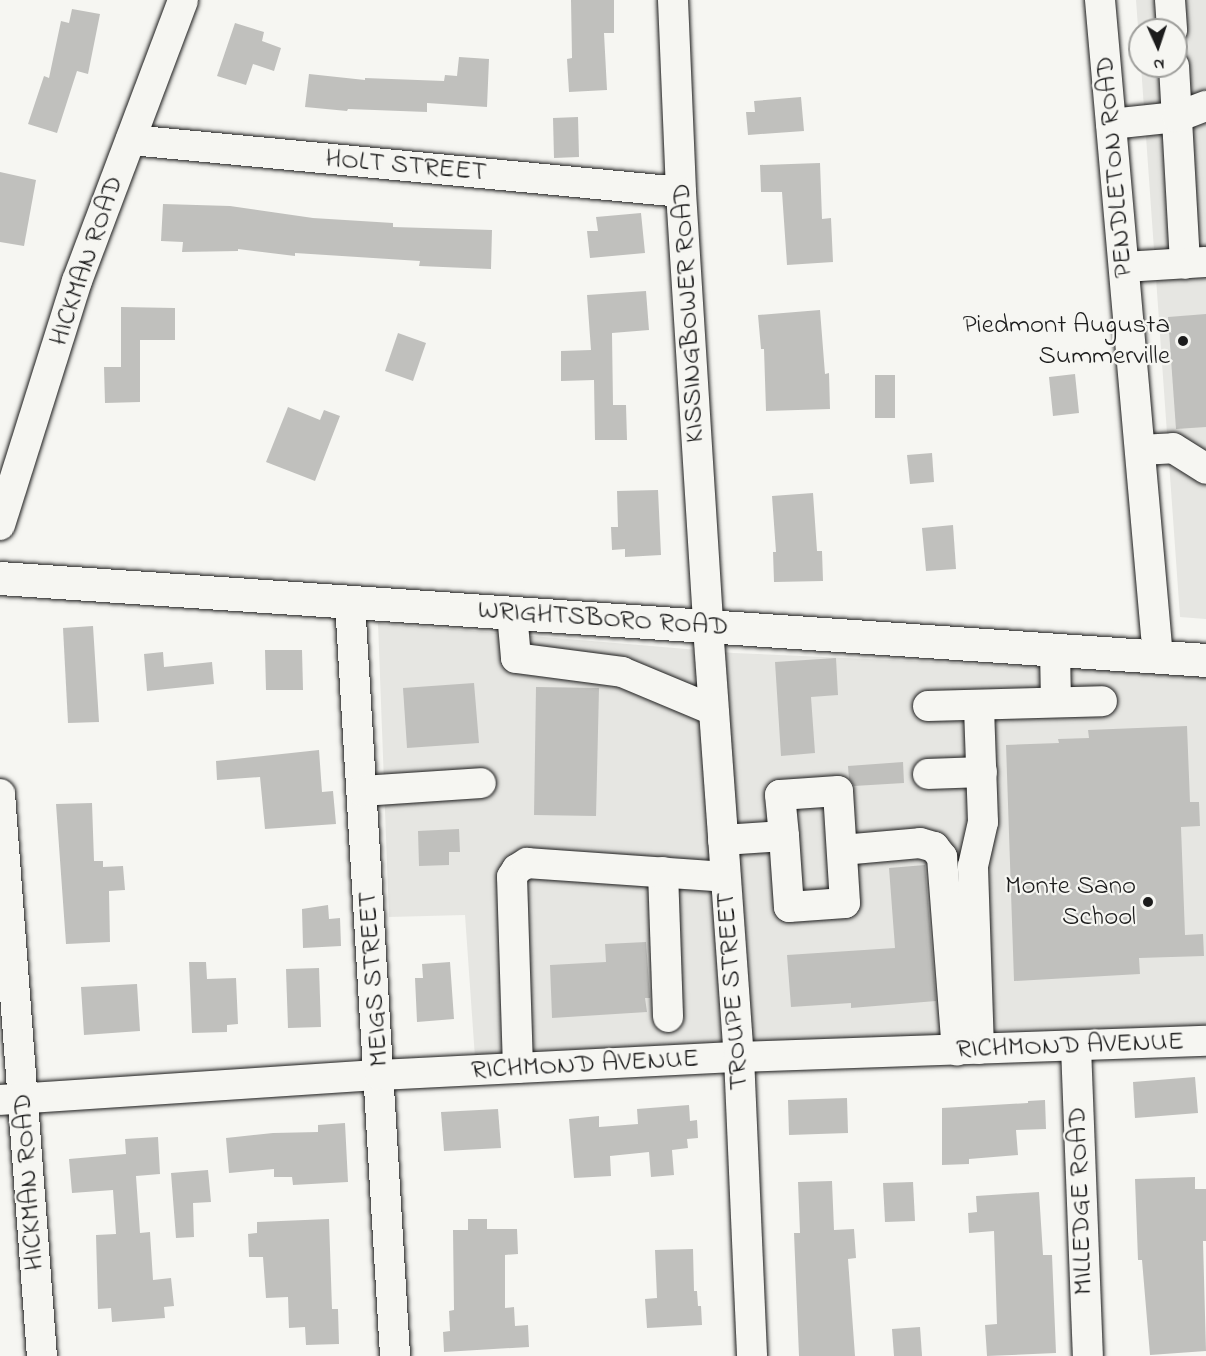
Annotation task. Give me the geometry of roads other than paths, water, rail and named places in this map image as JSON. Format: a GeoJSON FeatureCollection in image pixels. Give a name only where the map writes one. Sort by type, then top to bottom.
{"type":"FeatureCollection","features":[{"type":"Feature","properties":{"kind":"main road","name":"WRIGHTSBORO ROAD"},"geometry":{"type":"LineString","coordinates":[[0,578],[1206,660]]}},
{"type":"Feature","properties":{"kind":"street","name":"HICKMAN ROAD"},"geometry":{"type":"LineString","coordinates":[[0,525],[77,281],[183,0]]}},
{"type":"Feature","properties":{"kind":"street","name":"KISSINGBOWER ROAD"},"geometry":{"type":"LineString","coordinates":[[673,0],[681,192],[708,627]]}},
{"type":"Feature","properties":{"kind":"street","name":"PENDLETON ROAD"},"geometry":{"type":"LineString","coordinates":[[1100,0],[1158,657]]}},
{"type":"Feature","properties":{"kind":"street"},"geometry":{"type":"LineString","coordinates":[[1170,0],[1171,18]]}},
{"type":"Feature","properties":{"kind":"street"},"geometry":{"type":"LineString","coordinates":[[1124,267],[1196,263],[1177,117],[1175,78]]}},
{"type":"Feature","properties":{"kind":"street"},"geometry":{"type":"LineString","coordinates":[[1111,124],[1177,117],[1206,105]]}},
{"type":"Feature","properties":{"kind":"street","name":"HOLT STREET"},"geometry":{"type":"LineString","coordinates":[[131,140],[681,192]]}},
{"type":"Feature","properties":{"kind":"street"},"geometry":{"type":"LineString","coordinates":[[1140,450],[1173,448],[1206,469]]}},
{"type":"Feature","properties":{"kind":"street","name":"MEIGS STREET"},"geometry":{"type":"LineString","coordinates":[[350,602],[395,1356]]}},
{"type":"Feature","properties":{"kind":"street"},"geometry":{"type":"LineString","coordinates":[[512,613],[516,658],[622,672],[713,710]]}},
{"type":"Feature","properties":{"kind":"street","name":"TROUPE STREET"},"geometry":{"type":"LineString","coordinates":[[708,627],[739,1057],[752,1356]]}},
{"type":"Feature","properties":{"kind":"street"},"geometry":{"type":"LineString","coordinates":[[1055,650],[1056,702]]}},
{"type":"Feature","properties":{"kind":"street"},"geometry":{"type":"LineString","coordinates":[[928,706],[1102,701]]}},
{"type":"Feature","properties":{"kind":"street"},"geometry":{"type":"LineString","coordinates":[[968,1050],[973,866],[983,822],[979,705]]}},
{"type":"Feature","properties":{"kind":"street"},"geometry":{"type":"LineString","coordinates":[[928,774],[982,772]]}},
{"type":"Feature","properties":{"kind":"street"},"geometry":{"type":"LineString","coordinates":[[362,790],[481,783]]}},
{"type":"Feature","properties":{"kind":"street"},"geometry":{"type":"LineString","coordinates":[[838,791],[845,903],[789,907],[784,836],[780,795],[838,791]]}},
{"type":"Feature","properties":{"kind":"street","name":"HICKMAN ROAD"},"geometry":{"type":"LineString","coordinates":[[0,794],[12,1098],[42,1356]]}},
{"type":"Feature","properties":{"kind":"street"},"geometry":{"type":"LineString","coordinates":[[723,840],[784,836]]}},
{"type":"Feature","properties":{"kind":"street"},"geometry":{"type":"LineString","coordinates":[[842,850],[920,843],[933,847],[942,857],[968,1050]]}},
{"type":"Feature","properties":{"kind":"street"},"geometry":{"type":"LineString","coordinates":[[518,1068],[512,877],[517,869],[527,863],[725,876]]}},
{"type":"Feature","properties":{"kind":"street"},"geometry":{"type":"LineString","coordinates":[[663,872],[668,1017]]}},
{"type":"Feature","properties":{"kind":"street","name":"RICHMOND AVENUE"},"geometry":{"type":"LineString","coordinates":[[12,1098],[380,1075],[739,1057],[1206,1041]]}},
{"type":"Feature","properties":{"kind":"street","name":"MILLEDGE ROAD"},"geometry":{"type":"LineString","coordinates":[[1076,1047],[1088,1356]]}},
{"type":"Feature","properties":{"kind":"place","name":"Piedmont Augusta Summerville"},"geometry":{"type":"Point","coordinates":[1183,341]}},
{"type":"Feature","properties":{"kind":"place","name":"Monte Sano School"},"geometry":{"type":"Point","coordinates":[1148,902]}}]}
